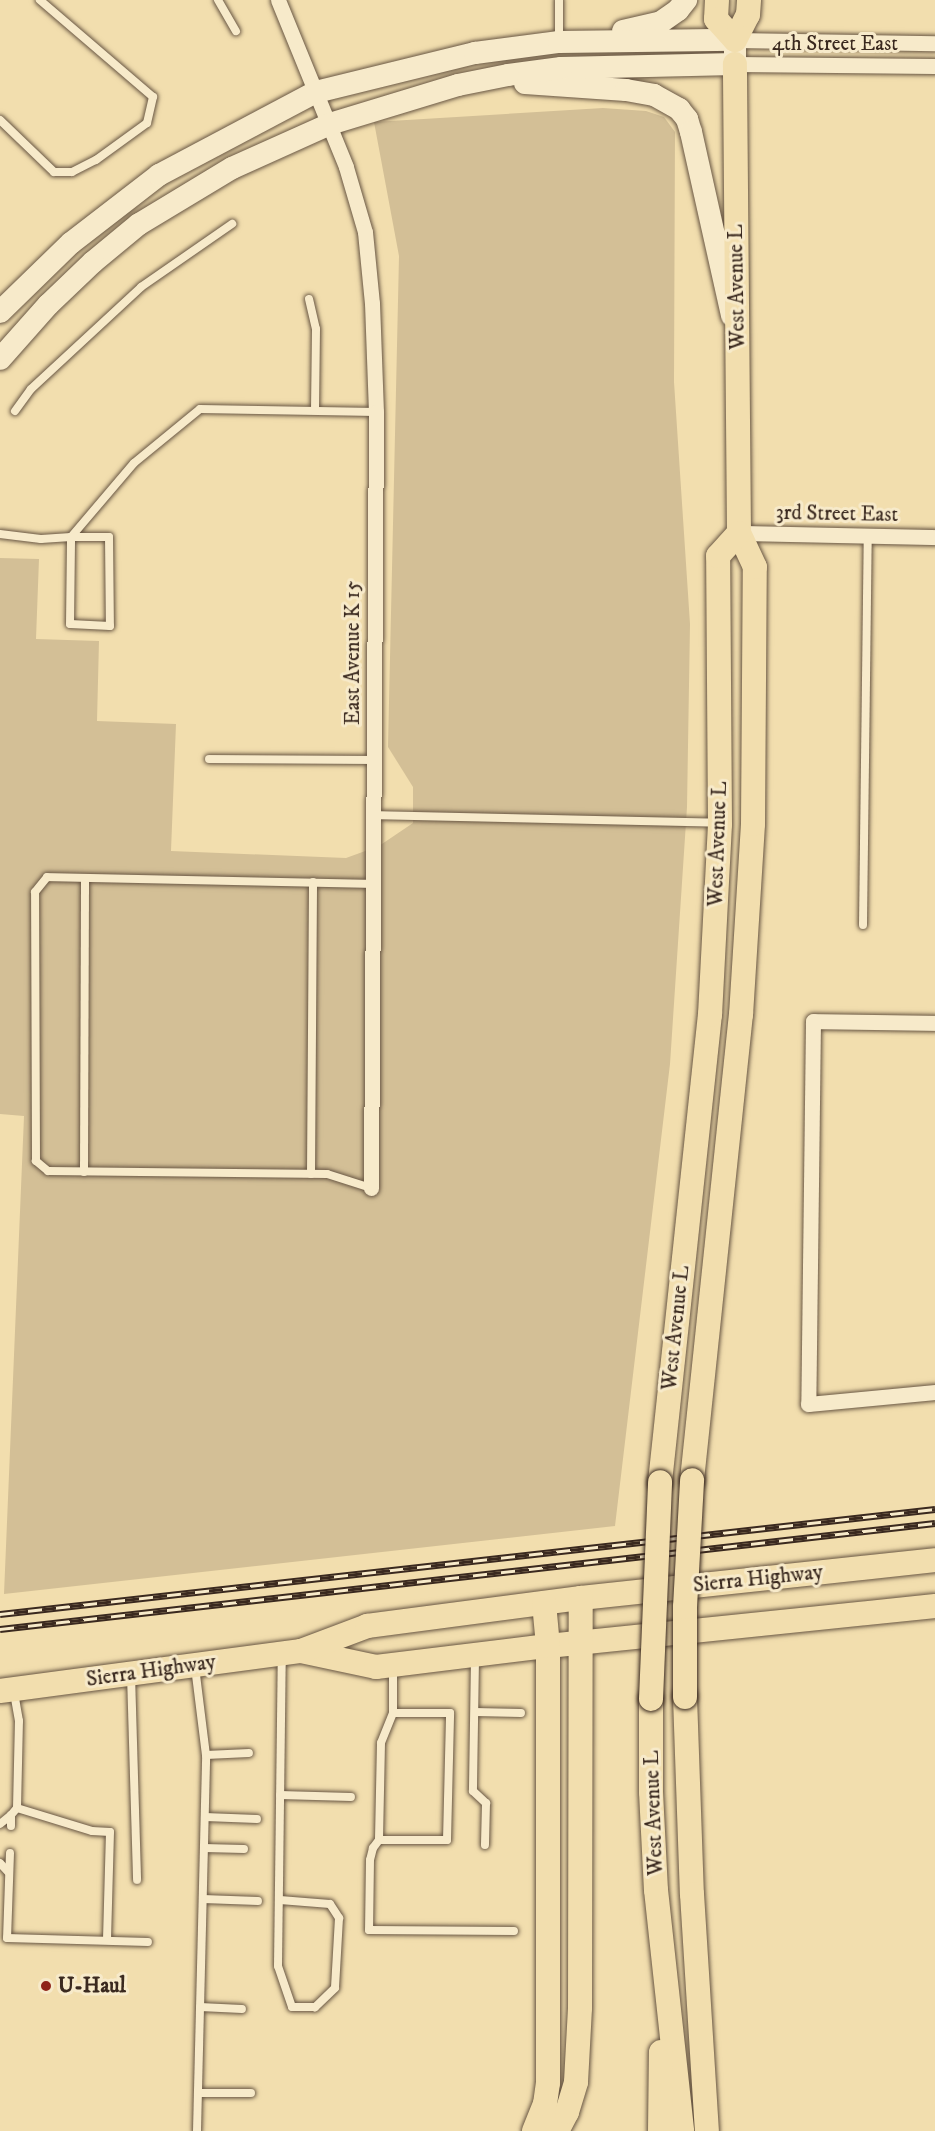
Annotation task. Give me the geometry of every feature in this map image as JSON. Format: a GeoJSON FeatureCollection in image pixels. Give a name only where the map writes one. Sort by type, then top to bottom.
{"type":"FeatureCollection","features":[{"type":"Feature","properties":{"kind":"main road"},"geometry":{"type":"LineString","coordinates":[[0,312],[71,243],[159,175],[316,92],[475,53],[652,26],[671,16],[686,0]]}},
{"type":"Feature","properties":{"kind":"main road"},"geometry":{"type":"LineString","coordinates":[[717,0],[716,19],[735,40]]}},
{"type":"Feature","properties":{"kind":"main road","name":"West Avenue L"},"geometry":{"type":"LineString","coordinates":[[707,2131],[692,1894],[685,1697],[685,1607],[692,1480],[741,1015],[753,824],[755,567],[739,533],[735,64],[735,40],[748,15],[749,0]]}},
{"type":"Feature","properties":{"kind":"main road"},"geometry":{"type":"LineString","coordinates":[[559,42],[735,40]]}},
{"type":"Feature","properties":{"kind":"main road"},"geometry":{"type":"LineString","coordinates":[[0,359],[48,305],[93,262],[139,224],[232,168],[330,124],[458,85],[561,68],[735,64]]}},
{"type":"Feature","properties":{"kind":"main road"},"geometry":{"type":"LineString","coordinates":[[458,85],[532,83],[626,90],[654,95],[679,109],[687,119],[691,132],[737,338]]}},
{"type":"Feature","properties":{"kind":"main road","name":"West Avenue L"},"geometry":{"type":"LineString","coordinates":[[682,2131],[662,1936],[651,1792],[651,1699],[660,1482],[710,1015],[720,824],[718,556],[739,533]]}},
{"type":"Feature","properties":{"kind":"main road","name":"Sierra Highway"},"geometry":{"type":"LineString","coordinates":[[7,1691],[292,1653],[367,1626],[581,1598],[935,1560]]}},
{"type":"Feature","properties":{"kind":"main road"},"geometry":{"type":"LineString","coordinates":[[557,2131],[567,2112],[576,2082],[579,2019],[581,1598]]}},
{"type":"Feature","properties":{"kind":"main road"},"geometry":{"type":"LineString","coordinates":[[534,2131],[545,2104],[548,2083],[548,1646],[544,1603]]}},
{"type":"Feature","properties":{"kind":"main road"},"geometry":{"type":"LineString","coordinates":[[582,1644],[935,1606]]}},
{"type":"Feature","properties":{"kind":"main road","name":"Sierra Highway"},"geometry":{"type":"LineString","coordinates":[[292,1653],[376,1667],[475,1654],[582,1644]]}},
{"type":"Feature","properties":{"kind":"main road"},"geometry":{"type":"LineString","coordinates":[[692,1894],[724,2131]]}},
{"type":"Feature","properties":{"kind":"main road"},"geometry":{"type":"LineString","coordinates":[[660,2131],[662,1936]]}},
{"type":"Feature","properties":{"kind":"street","name":"East Avenue K 15"},"geometry":{"type":"LineString","coordinates":[[278,0],[346,167],[365,232],[372,303],[376,412],[371,1188]]}},
{"type":"Feature","properties":{"kind":"street","name":"4th Street East"},"geometry":{"type":"LineString","coordinates":[[735,40],[935,43]]}},
{"type":"Feature","properties":{"kind":"street","name":"4th Street East"},"geometry":{"type":"LineString","coordinates":[[735,64],[935,66]]}},
{"type":"Feature","properties":{"kind":"street","name":"3rd Street East"},"geometry":{"type":"LineString","coordinates":[[739,533],[935,537]]}},
{"type":"Feature","properties":{"kind":"street"},"geometry":{"type":"LineString","coordinates":[[935,1023],[813,1022],[808,1404],[935,1392]]}},
{"type":"Feature","properties":{"kind":"lane"},"geometry":{"type":"LineString","coordinates":[[0,120],[54,172],[72,172],[96,160],[147,123],[153,97],[40,0]]}},
{"type":"Feature","properties":{"kind":"lane"},"geometry":{"type":"LineString","coordinates":[[218,0],[236,31]]}},
{"type":"Feature","properties":{"kind":"lane"},"geometry":{"type":"LineString","coordinates":[[559,0],[559,42]]}},
{"type":"Feature","properties":{"kind":"lane"},"geometry":{"type":"LineString","coordinates":[[15,411],[31,390],[141,287],[232,224]]}},
{"type":"Feature","properties":{"kind":"lane"},"geometry":{"type":"LineString","coordinates":[[309,299],[316,329],[315,410]]}},
{"type":"Feature","properties":{"kind":"lane"},"geometry":{"type":"LineString","coordinates":[[0,534],[41,539],[71,537],[109,537],[110,626],[70,624],[71,537],[134,463],[200,409],[376,412]]}},
{"type":"Feature","properties":{"kind":"lane"},"geometry":{"type":"LineString","coordinates":[[863,925],[868,535]]}},
{"type":"Feature","properties":{"kind":"lane"},"geometry":{"type":"LineString","coordinates":[[209,759],[373,760]]}},
{"type":"Feature","properties":{"kind":"lane"},"geometry":{"type":"LineString","coordinates":[[373,815],[720,824]]}},
{"type":"Feature","properties":{"kind":"lane"},"geometry":{"type":"LineString","coordinates":[[371,1188],[327,1174],[48,1171],[36,1161],[35,892],[46,877],[372,884]]}},
{"type":"Feature","properties":{"kind":"lane"},"geometry":{"type":"LineString","coordinates":[[84,1172],[85,878]]}},
{"type":"Feature","properties":{"kind":"lane"},"geometry":{"type":"LineString","coordinates":[[311,1174],[313,882]]}},
{"type":"Feature","properties":{"kind":"lane"},"geometry":{"type":"LineString","coordinates":[[280,1900],[330,1904],[339,1918],[335,1988],[315,2007],[292,2007],[278,1966],[280,1795],[292,1653]]}},
{"type":"Feature","properties":{"kind":"lane"},"geometry":{"type":"LineString","coordinates":[[475,1654],[473,1791],[486,1803],[485,1845]]}},
{"type":"Feature","properties":{"kind":"lane"},"geometry":{"type":"LineString","coordinates":[[393,1664],[393,1713],[381,1743],[379,1840],[373,1848],[370,1860],[369,1930],[514,1931]]}},
{"type":"Feature","properties":{"kind":"lane"},"geometry":{"type":"LineString","coordinates":[[195,1665],[206,1755],[197,2131]]}},
{"type":"Feature","properties":{"kind":"lane"},"geometry":{"type":"LineString","coordinates":[[131,1674],[137,1880]]}},
{"type":"Feature","properties":{"kind":"lane"},"geometry":{"type":"LineString","coordinates":[[0,1824],[17,1808],[19,1721],[7,1691]]}},
{"type":"Feature","properties":{"kind":"lane"},"geometry":{"type":"LineString","coordinates":[[475,1712],[521,1713]]}},
{"type":"Feature","properties":{"kind":"lane"},"geometry":{"type":"LineString","coordinates":[[379,1840],[447,1840],[450,1713],[393,1713]]}},
{"type":"Feature","properties":{"kind":"lane"},"geometry":{"type":"LineString","coordinates":[[206,1755],[249,1753]]}},
{"type":"Feature","properties":{"kind":"lane"},"geometry":{"type":"LineString","coordinates":[[280,1795],[351,1797]]}},
{"type":"Feature","properties":{"kind":"lane"},"geometry":{"type":"LineString","coordinates":[[17,1808],[92,1832],[110,1832],[106,1940]]}},
{"type":"Feature","properties":{"kind":"lane"},"geometry":{"type":"LineString","coordinates":[[11,1815],[11,1826]]}},
{"type":"Feature","properties":{"kind":"lane"},"geometry":{"type":"LineString","coordinates":[[205,1817],[257,1819]]}},
{"type":"Feature","properties":{"kind":"lane"},"geometry":{"type":"LineString","coordinates":[[204,1848],[244,1849]]}},
{"type":"Feature","properties":{"kind":"lane"},"geometry":{"type":"LineString","coordinates":[[10,1853],[7,1938],[148,1942]]}},
{"type":"Feature","properties":{"kind":"lane"},"geometry":{"type":"LineString","coordinates":[[0,1863],[9,1873]]}},
{"type":"Feature","properties":{"kind":"lane"},"geometry":{"type":"LineString","coordinates":[[203,1899],[258,1901]]}},
{"type":"Feature","properties":{"kind":"lane"},"geometry":{"type":"LineString","coordinates":[[200,2007],[242,2009]]}},
{"type":"Feature","properties":{"kind":"lane"},"geometry":{"type":"LineString","coordinates":[[198,2093],[251,2093]]}},
{"type":"Feature","properties":{"kind":"shaded area"},"geometry":{"type":"Polygon","coordinates":[[[603,108],[646,111],[664,117],[675,132],[674,382],[690,624],[687,807],[670,1064],[615,1526],[4,1594],[24,1116],[0,1114],[0,558],[39,559],[36,639],[99,641],[97,721],[176,724],[171,851],[346,858],[379,846],[413,823],[413,787],[388,747],[399,256],[374,122],[603,108]]]}},
{"type":"Feature","properties":{"kind":"railway"},"geometry":{"type":"LineString","coordinates":[[0,1614],[935,1509]]}},
{"type":"Feature","properties":{"kind":"railway"},"geometry":{"type":"LineString","coordinates":[[0,1629],[935,1523]]}},
{"type":"Feature","properties":{"kind":"place","name":"U-Haul"},"geometry":{"type":"Point","coordinates":[46,1986]}}]}
